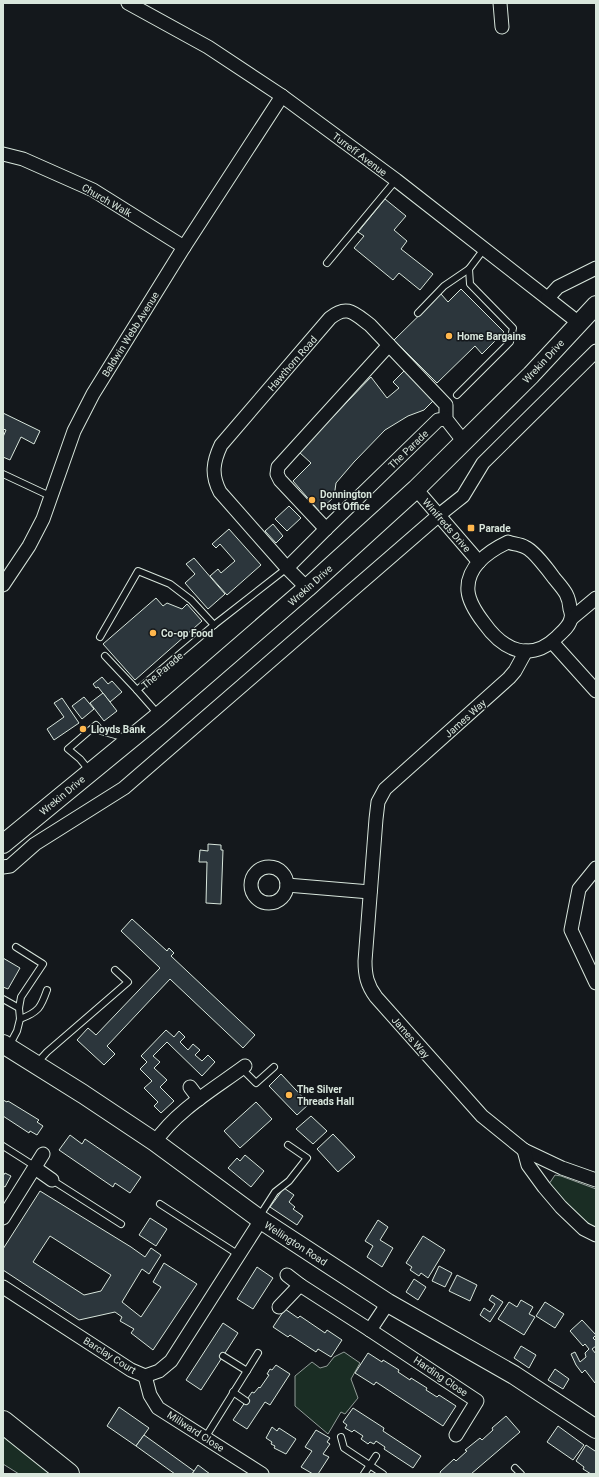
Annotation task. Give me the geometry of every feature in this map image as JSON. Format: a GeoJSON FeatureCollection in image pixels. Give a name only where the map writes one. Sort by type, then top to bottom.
{"type":"FeatureCollection","features":[{"type":"Feature","properties":{"kind":"highway"},"geometry":{"type":"LineString","coordinates":[[3,1422],[68,1474]]}},
{"type":"Feature","properties":{"kind":"street","name":"Turreff Avenue"},"geometry":{"type":"LineString","coordinates":[[128,3],[208,47],[282,96],[396,180],[579,323]]}},
{"type":"Feature","properties":{"kind":"street"},"geometry":{"type":"LineString","coordinates":[[500,3],[502,27]]}},
{"type":"Feature","properties":{"kind":"street","name":"Baldwin Webb Avenue"},"geometry":{"type":"LineString","coordinates":[[3,585],[32,539],[43,518],[74,431],[92,394],[184,247],[282,96]]}},
{"type":"Feature","properties":{"kind":"street","name":"Church Walk"},"geometry":{"type":"LineString","coordinates":[[3,154],[22,159],[93,190],[184,247]]}},
{"type":"Feature","properties":{"kind":"street"},"geometry":{"type":"LineString","coordinates":[[548,298],[558,286],[596,268]]}},
{"type":"Feature","properties":{"kind":"street","name":"Wrekin Drive"},"geometry":{"type":"LineString","coordinates":[[3,844],[160,716],[307,588],[416,489],[531,375],[596,305]]}},
{"type":"Feature","properties":{"kind":"street","name":"Hawthorn Road"},"geometry":{"type":"LineString","coordinates":[[287,568],[220,492],[216,483],[214,472],[216,456],[221,445],[330,318],[337,312],[346,310],[356,314],[370,325],[446,405],[446,419],[464,442]]}},
{"type":"Feature","properties":{"kind":"street"},"geometry":{"type":"LineString","coordinates":[[326,529],[280,480],[277,474],[278,467],[389,345]]}},
{"type":"Feature","properties":{"kind":"street"},"geometry":{"type":"LineString","coordinates":[[3,867],[10,866],[36,844],[124,788],[439,515],[463,496],[483,463],[596,351]]}},
{"type":"Feature","properties":{"kind":"street","name":"The Parade"},"geometry":{"type":"LineString","coordinates":[[287,568],[438,420],[446,419]]}},
{"type":"Feature","properties":{"kind":"street","name":"Winifreds Drive"},"geometry":{"type":"LineString","coordinates":[[416,489],[479,562]]}},
{"type":"Feature","properties":{"kind":"street","name":"Winifreds Drive"},"geometry":{"type":"LineString","coordinates":[[526,651],[516,651],[498,641],[478,615],[468,596],[467,585],[479,562],[496,548],[508,542],[526,547],[548,570],[567,594],[572,618]]}},
{"type":"Feature","properties":{"kind":"street"},"geometry":{"type":"LineString","coordinates":[[287,568],[307,588]]}},
{"type":"Feature","properties":{"kind":"street"},"geometry":{"type":"LineString","coordinates":[[526,651],[534,651],[552,642],[568,627],[572,618],[596,598]]}},
{"type":"Feature","properties":{"kind":"street"},"geometry":{"type":"LineString","coordinates":[[552,642],[596,691]]}},
{"type":"Feature","properties":{"kind":"street","name":"James Way"},"geometry":{"type":"LineString","coordinates":[[526,651],[516,671],[385,790],[378,802],[370,892],[365,976],[369,988],[422,1051],[482,1116],[524,1150],[562,1168],[596,1180]]}},
{"type":"Feature","properties":{"kind":"street"},"geometry":{"type":"LineString","coordinates":[[596,868],[579,889],[571,930],[596,983]]}},
{"type":"Feature","properties":{"kind":"street"},"geometry":{"type":"LineString","coordinates":[[287,885],[370,892]]}},
{"type":"Feature","properties":{"kind":"street","name":"Wellington Road"},"geometry":{"type":"LineString","coordinates":[[6,1046],[155,1142],[260,1219],[388,1303],[514,1375],[596,1429]]}},
{"type":"Feature","properties":{"kind":"street"},"geometry":{"type":"LineString","coordinates":[[155,1142],[164,1128],[199,1099],[243,1067]]}},
{"type":"Feature","properties":{"kind":"street"},"geometry":{"type":"LineString","coordinates":[[190,1086],[199,1099]]}},
{"type":"Feature","properties":{"kind":"street"},"geometry":{"type":"LineString","coordinates":[[524,1150],[528,1165],[544,1187],[561,1207],[584,1229],[596,1235]]}},
{"type":"Feature","properties":{"kind":"street"},"geometry":{"type":"LineString","coordinates":[[3,1218],[36,1168],[43,1154]]}},
{"type":"Feature","properties":{"kind":"street"},"geometry":{"type":"LineString","coordinates":[[36,1168],[52,1180]]}},
{"type":"Feature","properties":{"kind":"street","name":"Barclay Court"},"geometry":{"type":"LineString","coordinates":[[3,1288],[131,1370],[145,1376],[158,1371],[171,1361],[239,1255],[260,1219]]}},
{"type":"Feature","properties":{"kind":"street","name":"Harding Close"},"geometry":{"type":"LineString","coordinates":[[287,1275],[477,1401],[456,1435]]}},
{"type":"Feature","properties":{"kind":"street"},"geometry":{"type":"LineString","coordinates":[[279,1307],[300,1285]]}},
{"type":"Feature","properties":{"kind":"street"},"geometry":{"type":"LineString","coordinates":[[370,1330],[388,1303]]}},
{"type":"Feature","properties":{"kind":"street","name":"Millward Close"},"geometry":{"type":"LineString","coordinates":[[145,1376],[150,1395],[158,1408],[262,1474]]}},
{"type":"Feature","properties":{"kind":"lane"},"geometry":{"type":"LineString","coordinates":[[327,263],[396,180]]}},
{"type":"Feature","properties":{"kind":"lane"},"geometry":{"type":"LineString","coordinates":[[418,313],[444,286],[469,269],[484,249]]}},
{"type":"Feature","properties":{"kind":"lane"},"geometry":{"type":"LineString","coordinates":[[457,395],[510,342],[513,328],[470,284],[469,269]]}},
{"type":"Feature","properties":{"kind":"lane"},"geometry":{"type":"LineString","coordinates":[[3,474],[50,496]]}},
{"type":"Feature","properties":{"kind":"lane","name":"The Parade"},"geometry":{"type":"LineString","coordinates":[[160,716],[138,690],[214,625],[287,568]]}},
{"type":"Feature","properties":{"kind":"lane"},"geometry":{"type":"LineString","coordinates":[[100,637],[138,571],[170,584],[191,600],[214,625]]}},
{"type":"Feature","properties":{"kind":"lane"},"geometry":{"type":"LineString","coordinates":[[106,656],[138,690]]}},
{"type":"Feature","properties":{"kind":"lane"},"geometry":{"type":"LineString","coordinates":[[90,772],[80,759],[68,749],[96,725],[102,731],[131,740]]}},
{"type":"Feature","properties":{"kind":"lane"},"geometry":{"type":"LineString","coordinates":[[6,1046],[18,1031],[20,1019],[18,1008],[21,998],[43,964],[16,947]]}},
{"type":"Feature","properties":{"kind":"lane"},"geometry":{"type":"LineString","coordinates":[[36,1064],[47,1052],[128,982],[115,970]]}},
{"type":"Feature","properties":{"kind":"lane"},"geometry":{"type":"LineString","coordinates":[[20,1019],[29,1016],[40,1007],[48,990]]}},
{"type":"Feature","properties":{"kind":"lane"},"geometry":{"type":"LineString","coordinates":[[3,999],[18,1008]]}},
{"type":"Feature","properties":{"kind":"lane"},"geometry":{"type":"LineString","coordinates":[[243,1067],[256,1083],[274,1067]]}},
{"type":"Feature","properties":{"kind":"lane"},"geometry":{"type":"LineString","coordinates":[[260,1219],[275,1192],[289,1181],[307,1158],[288,1145]]}},
{"type":"Feature","properties":{"kind":"lane"},"geometry":{"type":"LineString","coordinates":[[3,1146],[36,1168]]}},
{"type":"Feature","properties":{"kind":"lane"},"geometry":{"type":"LineString","coordinates":[[52,1180],[121,1224]]}},
{"type":"Feature","properties":{"kind":"lane"},"geometry":{"type":"LineString","coordinates":[[160,1204],[239,1255]]}},
{"type":"Feature","properties":{"kind":"lane"},"geometry":{"type":"LineString","coordinates":[[206,1438],[258,1353]]}},
{"type":"Feature","properties":{"kind":"lane"},"geometry":{"type":"LineString","coordinates":[[223,1356],[247,1371]]}},
{"type":"Feature","properties":{"kind":"lane"},"geometry":{"type":"LineString","coordinates":[[233,1392],[246,1401]]}},
{"type":"Feature","properties":{"kind":"lane"},"geometry":{"type":"LineString","coordinates":[[341,1437],[344,1448],[383,1474]]}},
{"type":"Feature","properties":{"kind":"lane"},"geometry":{"type":"LineString","coordinates":[[364,1474],[376,1456]]}},
{"type":"Feature","properties":{"kind":"lane"},"geometry":{"type":"LineString","coordinates":[[515,1468],[521,1474]]}},
{"type":"Feature","properties":{"kind":"green space"},"geometry":{"type":"Polygon","coordinates":[[[555,1175],[596,1189],[596,1229],[569,1208],[549,1184],[555,1175]]]}},
{"type":"Feature","properties":{"kind":"green space"},"geometry":{"type":"Polygon","coordinates":[[[344,1352],[360,1363],[351,1379],[358,1398],[345,1414],[341,1412],[328,1434],[295,1406],[295,1376],[312,1362],[320,1368],[327,1366],[334,1357],[344,1352]]]}},
{"type":"Feature","properties":{"kind":"green space"},"geometry":{"type":"Polygon","coordinates":[[[3,1436],[52,1474],[19,1474],[3,1464],[3,1436]]]}},
{"type":"Feature","properties":{"kind":"building"},"geometry":{"type":"Polygon","coordinates":[[[385,199],[406,216],[394,230],[407,241],[401,249],[433,274],[420,290],[399,273],[393,280],[354,248],[364,236],[358,232],[385,199]]]}},
{"type":"Feature","properties":{"kind":"building","name":"Home Bargains"},"geometry":{"type":"Polygon","coordinates":[[[461,289],[504,332],[482,354],[475,346],[437,383],[394,340],[441,294],[448,302],[461,289]]]}},
{"type":"Feature","properties":{"kind":"building"},"geometry":{"type":"Polygon","coordinates":[[[406,369],[435,399],[424,410],[408,416],[385,430],[336,483],[334,497],[319,511],[293,481],[311,463],[299,452],[371,377],[387,398],[399,388],[393,382],[406,369]]]}},
{"type":"Feature","properties":{"kind":"building"},"geometry":{"type":"Polygon","coordinates":[[[3,413],[40,431],[34,444],[21,437],[10,460],[3,457],[3,437],[6,430],[3,429],[3,413]]]}},
{"type":"Feature","properties":{"kind":"building"},"geometry":{"type":"Polygon","coordinates":[[[289,506],[301,518],[287,531],[275,519],[289,506]]]}},
{"type":"Feature","properties":{"kind":"building"},"geometry":{"type":"Polygon","coordinates":[[[273,524],[283,536],[276,543],[265,531],[273,524]]]}},
{"type":"Feature","properties":{"kind":"building"},"geometry":{"type":"Polygon","coordinates":[[[229,529],[261,565],[227,595],[210,576],[218,569],[221,573],[235,561],[220,544],[216,548],[212,544],[229,529]]]}},
{"type":"Feature","properties":{"kind":"building"},"geometry":{"type":"Polygon","coordinates":[[[194,558],[225,594],[208,609],[185,583],[195,574],[186,564],[194,558]]]}},
{"type":"Feature","properties":{"kind":"building","name":"Co-op Food"},"geometry":{"type":"Polygon","coordinates":[[[156,598],[163,606],[167,603],[182,609],[187,604],[202,621],[135,680],[103,644],[156,598]]]}},
{"type":"Feature","properties":{"kind":"building"},"geometry":{"type":"Polygon","coordinates":[[[102,677],[108,684],[112,681],[122,692],[110,702],[98,687],[96,688],[93,684],[102,677]]]}},
{"type":"Feature","properties":{"kind":"building"},"geometry":{"type":"Polygon","coordinates":[[[103,693],[117,711],[104,721],[90,703],[103,693]]]}},
{"type":"Feature","properties":{"kind":"building"},"geometry":{"type":"Polygon","coordinates":[[[84,697],[94,709],[82,719],[72,706],[84,697]]]}},
{"type":"Feature","properties":{"kind":"building"},"geometry":{"type":"Polygon","coordinates":[[[62,698],[79,723],[54,740],[47,729],[64,717],[54,703],[62,698]]]}},
{"type":"Feature","properties":{"kind":"building"},"geometry":{"type":"Polygon","coordinates":[[[208,844],[221,845],[221,850],[223,850],[221,904],[206,903],[207,862],[199,862],[200,850],[208,851],[208,844]]]}},
{"type":"Feature","properties":{"kind":"building"},"geometry":{"type":"Polygon","coordinates":[[[132,919],[167,951],[169,948],[174,953],[171,956],[255,1035],[243,1048],[170,979],[107,1046],[115,1054],[104,1065],[77,1040],[88,1028],[96,1035],[160,968],[121,931],[132,919]]]}},
{"type":"Feature","properties":{"kind":"building"},"geometry":{"type":"Polygon","coordinates":[[[3,958],[20,968],[8,989],[3,987],[3,958]]]}},
{"type":"Feature","properties":{"kind":"building"},"geometry":{"type":"Polygon","coordinates":[[[166,1030],[174,1037],[179,1031],[185,1037],[180,1042],[188,1050],[193,1044],[200,1050],[195,1055],[202,1061],[208,1055],[215,1062],[202,1076],[167,1042],[153,1056],[160,1062],[154,1068],[167,1080],[160,1087],[174,1101],[161,1113],[154,1106],[158,1102],[144,1088],[152,1081],[140,1069],[147,1062],[141,1056],[166,1030]]]}},
{"type":"Feature","properties":{"kind":"building","name":"The Silver Threads Hall"},"geometry":{"type":"Polygon","coordinates":[[[281,1074],[309,1104],[297,1115],[269,1086],[281,1074]]]}},
{"type":"Feature","properties":{"kind":"building"},"geometry":{"type":"Polygon","coordinates":[[[3,1100],[8,1101],[39,1120],[37,1122],[43,1126],[37,1135],[30,1131],[29,1133],[3,1116],[3,1100]]]}},
{"type":"Feature","properties":{"kind":"building"},"geometry":{"type":"Polygon","coordinates":[[[256,1102],[272,1119],[240,1148],[224,1131],[256,1102]]]}},
{"type":"Feature","properties":{"kind":"building"},"geometry":{"type":"Polygon","coordinates":[[[311,1116],[327,1131],[313,1144],[296,1129],[311,1116]]]}},
{"type":"Feature","properties":{"kind":"building"},"geometry":{"type":"Polygon","coordinates":[[[333,1134],[355,1157],[338,1172],[317,1149],[333,1134]]]}},
{"type":"Feature","properties":{"kind":"building"},"geometry":{"type":"Polygon","coordinates":[[[70,1135],[82,1144],[85,1139],[141,1177],[130,1193],[115,1183],[113,1187],[59,1150],[70,1135]]]}},
{"type":"Feature","properties":{"kind":"building"},"geometry":{"type":"Polygon","coordinates":[[[245,1155],[264,1171],[251,1187],[228,1168],[237,1158],[240,1161],[245,1155]]]}},
{"type":"Feature","properties":{"kind":"building"},"geometry":{"type":"Polygon","coordinates":[[[5,1173],[11,1176],[5,1187],[3,1186],[3,1176],[5,1173]]]}},
{"type":"Feature","properties":{"kind":"building"},"geometry":{"type":"Polygon","coordinates":[[[284,1188],[294,1195],[289,1202],[295,1207],[293,1209],[303,1216],[297,1225],[270,1207],[284,1188]]]}},
{"type":"Feature","properties":{"kind":"building"},"geometry":{"type":"Polygon","coordinates":[[[40,1191],[145,1257],[151,1248],[161,1255],[149,1274],[142,1269],[122,1302],[141,1317],[161,1287],[153,1282],[164,1263],[197,1284],[153,1350],[131,1333],[134,1329],[120,1321],[122,1317],[115,1312],[79,1320],[3,1270],[3,1249],[40,1191]],[[50,1236],[33,1262],[84,1295],[101,1291],[111,1275],[50,1236]]]}},
{"type":"Feature","properties":{"kind":"building"},"geometry":{"type":"Polygon","coordinates":[[[150,1218],[167,1229],[156,1246],[139,1235],[150,1218]]]}},
{"type":"Feature","properties":{"kind":"building"},"geometry":{"type":"Polygon","coordinates":[[[378,1220],[388,1227],[380,1240],[393,1248],[382,1267],[367,1257],[373,1246],[365,1241],[378,1220]]]}},
{"type":"Feature","properties":{"kind":"building"},"geometry":{"type":"Polygon","coordinates":[[[423,1236],[445,1250],[428,1278],[421,1273],[419,1276],[410,1270],[412,1267],[406,1263],[423,1236]]]}},
{"type":"Feature","properties":{"kind":"building"},"geometry":{"type":"Polygon","coordinates":[[[439,1266],[452,1273],[445,1287],[432,1281],[439,1266]]]}},
{"type":"Feature","properties":{"kind":"building"},"geometry":{"type":"Polygon","coordinates":[[[257,1267],[273,1278],[253,1309],[237,1299],[257,1267]]]}},
{"type":"Feature","properties":{"kind":"building"},"geometry":{"type":"Polygon","coordinates":[[[457,1275],[477,1285],[470,1301],[449,1291],[457,1275]]]}},
{"type":"Feature","properties":{"kind":"building"},"geometry":{"type":"Polygon","coordinates":[[[414,1279],[426,1287],[418,1300],[406,1292],[414,1279]]]}},
{"type":"Feature","properties":{"kind":"building"},"geometry":{"type":"Polygon","coordinates":[[[492,1295],[503,1302],[490,1322],[480,1315],[484,1308],[490,1312],[495,1304],[489,1300],[492,1295]]]}},
{"type":"Feature","properties":{"kind":"building"},"geometry":{"type":"Polygon","coordinates":[[[521,1300],[533,1307],[529,1314],[535,1317],[524,1335],[498,1319],[509,1302],[517,1307],[521,1300]]]}},
{"type":"Feature","properties":{"kind":"building"},"geometry":{"type":"Polygon","coordinates":[[[545,1302],[564,1314],[555,1328],[536,1316],[545,1302]]]}},
{"type":"Feature","properties":{"kind":"building"},"geometry":{"type":"Polygon","coordinates":[[[285,1309],[298,1318],[300,1316],[325,1333],[327,1330],[342,1340],[331,1357],[318,1349],[316,1352],[290,1335],[288,1337],[273,1327],[285,1309]]]}},
{"type":"Feature","properties":{"kind":"building"},"geometry":{"type":"Polygon","coordinates":[[[582,1320],[596,1335],[593,1338],[596,1341],[596,1346],[592,1349],[596,1354],[595,1383],[585,1370],[582,1373],[571,1354],[575,1352],[580,1362],[586,1357],[585,1353],[589,1349],[585,1344],[583,1346],[570,1331],[582,1320]]]}},
{"type":"Feature","properties":{"kind":"building"},"geometry":{"type":"Polygon","coordinates":[[[223,1323],[238,1333],[201,1390],[186,1380],[223,1323]]]}},
{"type":"Feature","properties":{"kind":"building"},"geometry":{"type":"Polygon","coordinates":[[[521,1346],[536,1355],[529,1368],[514,1358],[521,1346]]]}},
{"type":"Feature","properties":{"kind":"building"},"geometry":{"type":"Polygon","coordinates":[[[368,1353],[399,1370],[398,1372],[410,1380],[411,1378],[427,1388],[426,1390],[437,1397],[439,1395],[456,1406],[443,1426],[376,1382],[374,1385],[355,1373],[368,1353]]]}},
{"type":"Feature","properties":{"kind":"building"},"geometry":{"type":"Polygon","coordinates":[[[276,1365],[290,1374],[270,1405],[265,1402],[247,1429],[233,1420],[252,1392],[254,1393],[259,1387],[260,1388],[269,1375],[267,1374],[270,1369],[272,1370],[276,1365]]]}},
{"type":"Feature","properties":{"kind":"building"},"geometry":{"type":"Polygon","coordinates":[[[555,1369],[569,1379],[563,1389],[548,1380],[555,1369]]]}},
{"type":"Feature","properties":{"kind":"building"},"geometry":{"type":"Polygon","coordinates":[[[119,1407],[149,1428],[136,1446],[107,1426],[119,1407]]]}},
{"type":"Feature","properties":{"kind":"building"},"geometry":{"type":"Polygon","coordinates":[[[353,1408],[384,1428],[383,1431],[421,1456],[413,1468],[384,1449],[385,1447],[376,1441],[374,1444],[370,1442],[368,1444],[361,1439],[363,1436],[354,1430],[352,1432],[345,1428],[347,1425],[343,1422],[353,1408]]]}},
{"type":"Feature","properties":{"kind":"building"},"geometry":{"type":"Polygon","coordinates":[[[506,1416],[520,1432],[471,1474],[441,1474],[440,1472],[454,1459],[456,1461],[467,1451],[465,1450],[480,1438],[482,1440],[493,1430],[492,1428],[506,1416]]]}},
{"type":"Feature","properties":{"kind":"building"},"geometry":{"type":"Polygon","coordinates":[[[558,1426],[584,1445],[573,1460],[547,1442],[558,1426]]]}},
{"type":"Feature","properties":{"kind":"building"},"geometry":{"type":"Polygon","coordinates":[[[272,1427],[277,1431],[279,1428],[296,1439],[286,1454],[274,1448],[275,1446],[271,1444],[272,1442],[266,1438],[272,1427]]]}},
{"type":"Feature","properties":{"kind":"building"},"geometry":{"type":"Polygon","coordinates":[[[316,1430],[330,1438],[327,1442],[330,1444],[323,1454],[329,1457],[318,1474],[313,1474],[301,1467],[312,1451],[305,1447],[316,1430]]]}},
{"type":"Feature","properties":{"kind":"building"},"geometry":{"type":"Polygon","coordinates":[[[144,1435],[194,1471],[192,1474],[175,1474],[136,1446],[144,1435]]]}},
{"type":"Feature","properties":{"kind":"building"},"geometry":{"type":"Polygon","coordinates":[[[586,1445],[595,1451],[596,1450],[596,1472],[594,1474],[591,1474],[583,1469],[584,1467],[576,1461],[586,1445]]]}},
{"type":"Feature","properties":{"kind":"building"},"geometry":{"type":"Polygon","coordinates":[[[198,1465],[210,1474],[192,1474],[198,1465]]]}},
{"type":"Feature","properties":{"kind":"place","name":"Home Bargains"},"geometry":{"type":"Point","coordinates":[449,336]}},
{"type":"Feature","properties":{"kind":"place","name":"Donnington Post Office"},"geometry":{"type":"Point","coordinates":[312,500]}},
{"type":"Feature","properties":{"kind":"place","name":"Parade"},"geometry":{"type":"Point","coordinates":[471,528]}},
{"type":"Feature","properties":{"kind":"place","name":"Co-op Food"},"geometry":{"type":"Point","coordinates":[153,633]}},
{"type":"Feature","properties":{"kind":"place","name":"Lloyds Bank"},"geometry":{"type":"Point","coordinates":[83,729]}},
{"type":"Feature","properties":{"kind":"place","name":"The Silver Threads Hall"},"geometry":{"type":"Point","coordinates":[289,1095]}}]}
